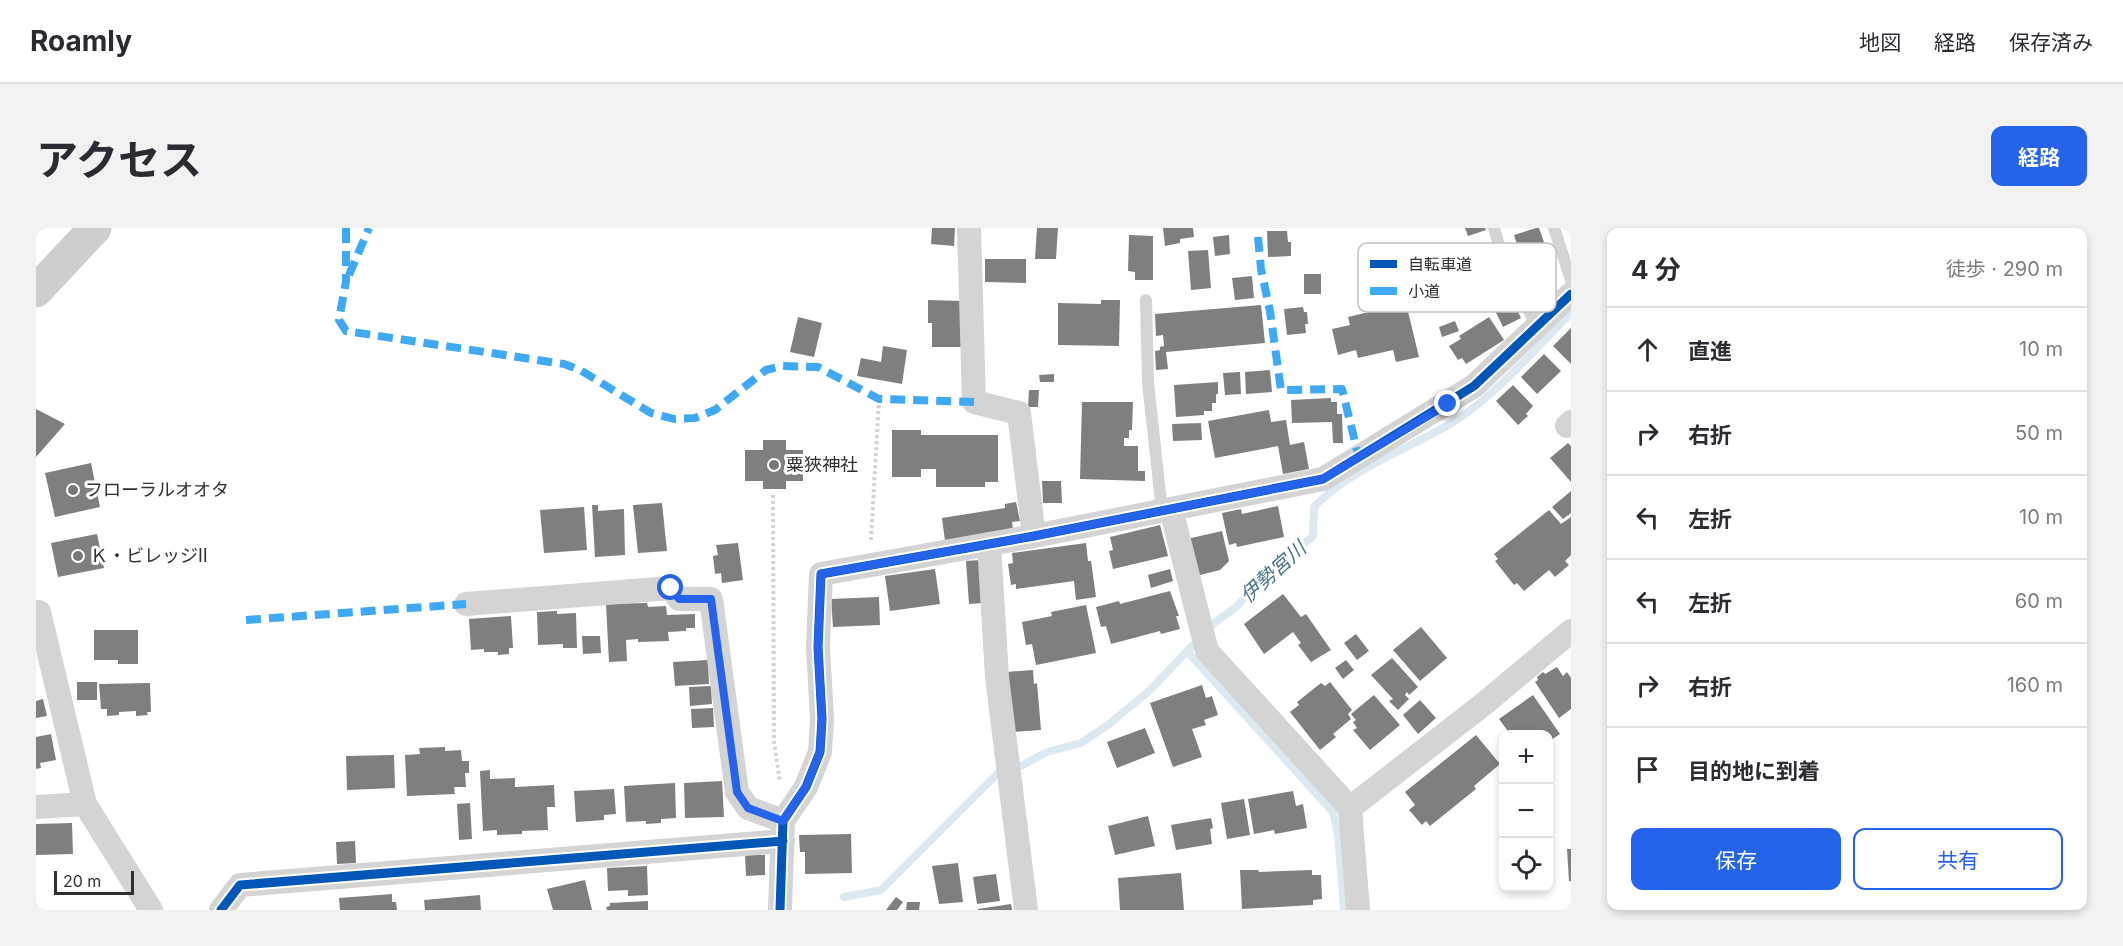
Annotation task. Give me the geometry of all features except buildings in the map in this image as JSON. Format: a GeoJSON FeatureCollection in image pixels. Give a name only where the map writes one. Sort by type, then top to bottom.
{"type":"FeatureCollection","features":[{"type":"Feature","properties":{"kind":"street"},"geometry":{"type":"LineString","coordinates":[[36,291],[96,228]]}},
{"type":"Feature","properties":{"kind":"street"},"geometry":{"type":"LineString","coordinates":[[969,228],[974,402],[1018,413],[1034,536]]}},
{"type":"Feature","properties":{"kind":"street"},"geometry":{"type":"LineString","coordinates":[[1556,308],[1570,294]]}},
{"type":"Feature","properties":{"kind":"street"},"geometry":{"type":"LineString","coordinates":[[780,910],[786,823],[806,787],[820,752],[822,719],[818,647],[821,574],[1034,536],[1323,479],[1474,386],[1552,312]]}},
{"type":"Feature","properties":{"kind":"street"},"geometry":{"type":"LineString","coordinates":[[1166,510],[1207,651],[1350,808],[1358,910]]}},
{"type":"Feature","properties":{"kind":"street"},"geometry":{"type":"LineString","coordinates":[[989,544],[997,677],[1026,910]]}},
{"type":"Feature","properties":{"kind":"street"},"geometry":{"type":"LineString","coordinates":[[466,604],[671,588],[679,599],[711,599],[737,792],[748,808],[786,823]]}},
{"type":"Feature","properties":{"kind":"street"},"geometry":{"type":"LineString","coordinates":[[37,608],[85,804],[151,910]]}},
{"type":"Feature","properties":{"kind":"street"},"geometry":{"type":"LineString","coordinates":[[1350,808],[1485,703],[1571,631]]}},
{"type":"Feature","properties":{"kind":"street"},"geometry":{"type":"LineString","coordinates":[[36,807],[85,804]]}},
{"type":"Feature","properties":{"kind":"street"},"geometry":{"type":"LineString","coordinates":[[221,910],[240,885],[786,823]]}},
{"type":"Feature","properties":{"kind":"lane"},"geometry":{"type":"LineString","coordinates":[[1494,228],[1498,243]]}},
{"type":"Feature","properties":{"kind":"lane"},"geometry":{"type":"LineString","coordinates":[[1554,228],[1570,294]]}},
{"type":"Feature","properties":{"kind":"lane"},"geometry":{"type":"LineString","coordinates":[[1146,300],[1148,383],[1166,510]]}},
{"type":"Feature","properties":{"kind":"lane"},"geometry":{"type":"LineString","coordinates":[[1530,312],[1540,324]]}},
{"type":"Feature","properties":{"kind":"path"},"geometry":{"type":"LineString","coordinates":[[870,565],[879,399]]}},
{"type":"Feature","properties":{"kind":"path"},"geometry":{"type":"LineString","coordinates":[[773,495],[774,741],[786,823]]}},
{"type":"Feature","properties":{"kind":"waterway","name":"伊勢宮川"},"geometry":{"type":"LineString","coordinates":[[1019,767],[1047,752],[1081,743],[1108,725],[1150,690],[1214,623],[1235,608],[1266,576],[1313,536],[1314,507],[1329,493],[1363,470],[1437,431],[1471,410],[1515,371],[1569,315]]}},
{"type":"Feature","properties":{"kind":"waterway"},"geometry":{"type":"LineString","coordinates":[[1187,651],[1333,812],[1338,834],[1344,910]]}},
{"type":"Feature","properties":{"kind":"waterway"},"geometry":{"type":"LineString","coordinates":[[844,897],[881,890],[999,772]]}},
{"type":"Feature","properties":{"kind":"marked path"},"geometry":{"type":"LineString","coordinates":[[346,228],[346,281],[339,320],[346,331],[564,364],[580,370],[651,413],[674,419],[695,418],[715,410],[766,370],[782,366],[818,367],[879,399],[974,402]]}},
{"type":"Feature","properties":{"kind":"marked path"},"geometry":{"type":"LineString","coordinates":[[349,275],[369,228]]}},
{"type":"Feature","properties":{"kind":"marked path"},"geometry":{"type":"LineString","coordinates":[[1258,237],[1281,390],[1342,389],[1359,458]]}},
{"type":"Feature","properties":{"kind":"marked path"},"geometry":{"type":"LineString","coordinates":[[246,620],[466,604]]}},
{"type":"Feature","properties":{"kind":"cycle path"},"geometry":{"type":"LineString","coordinates":[[1556,308],[1571,294]]}},
{"type":"Feature","properties":{"kind":"cycle path"},"geometry":{"type":"LineString","coordinates":[[780,910],[783,821],[806,787],[820,752],[822,719],[818,647],[821,574],[1034,536],[1323,479],[1474,386],[1552,312]]}},
{"type":"Feature","properties":{"kind":"cycle path"},"geometry":{"type":"LineString","coordinates":[[221,910],[240,885],[783,841]]}},
{"type":"Feature","properties":{"kind":"place","name":"粟狹神社"},"geometry":{"type":"Point","coordinates":[774,465]}},
{"type":"Feature","properties":{"kind":"place","name":"フローラルオオタ"},"geometry":{"type":"Point","coordinates":[73,490]}},
{"type":"Feature","properties":{"kind":"place","name":"Ｋ・ビレッジⅡ"},"geometry":{"type":"Point","coordinates":[78,556]}},
{"type":"Feature","properties":{"kind":"route"},"geometry":{"type":"LineString","coordinates":[[671,588],[679,599],[711,599],[737,792],[748,808],[783,821],[806,787],[820,752],[822,719],[818,647],[821,574],[1034,536],[1323,479],[1448,404]]}}]}
